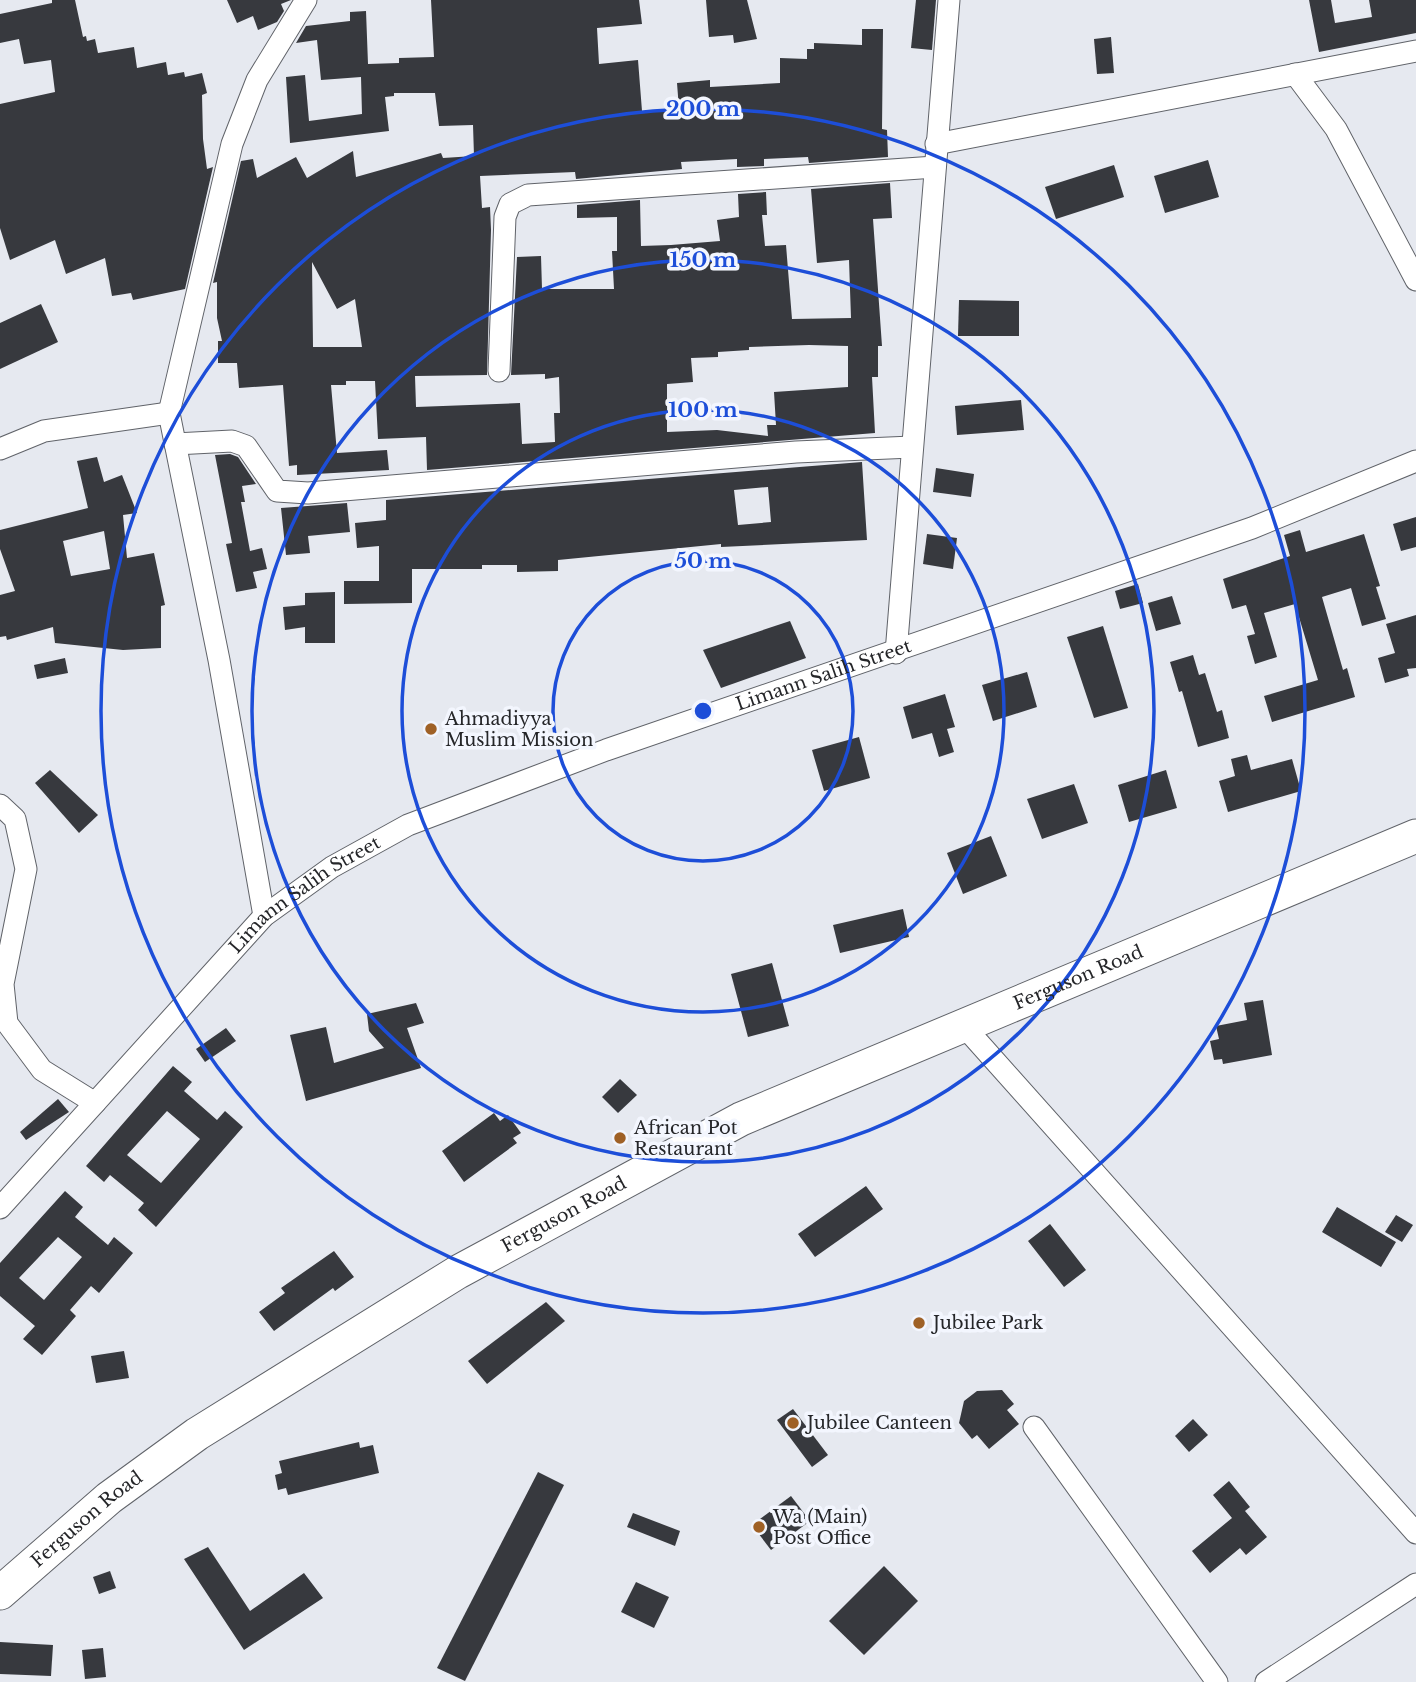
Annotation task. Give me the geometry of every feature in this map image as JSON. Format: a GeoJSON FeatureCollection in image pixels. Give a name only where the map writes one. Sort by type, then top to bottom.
{"type":"FeatureCollection","features":[{"type":"Feature","properties":{"kind":"highway","name":"Ferguson Road"},"geometry":{"type":"LineString","coordinates":[[0,1593],[109,1498],[197,1434],[458,1272],[741,1119],[962,1024],[1416,836]]}},
{"type":"Feature","properties":{"kind":"street"},"geometry":{"type":"LineString","coordinates":[[264,916],[219,660],[169,413],[232,145],[257,80],[306,0]]}},
{"type":"Feature","properties":{"kind":"street"},"geometry":{"type":"LineString","coordinates":[[896,653],[949,0]]}},
{"type":"Feature","properties":{"kind":"street"},"geometry":{"type":"LineString","coordinates":[[936,144],[1416,51]]}},
{"type":"Feature","properties":{"kind":"street"},"geometry":{"type":"LineString","coordinates":[[1295,74],[1336,129],[1416,280]]}},
{"type":"Feature","properties":{"kind":"street"},"geometry":{"type":"LineString","coordinates":[[499,371],[505,217],[510,204],[528,195],[935,167]]}},
{"type":"Feature","properties":{"kind":"street"},"geometry":{"type":"LineString","coordinates":[[0,449],[44,431],[169,413]]}},
{"type":"Feature","properties":{"kind":"street"},"geometry":{"type":"LineString","coordinates":[[175,444],[232,441],[246,446],[277,491],[307,493],[796,452],[912,447]]}},
{"type":"Feature","properties":{"kind":"street","name":"Limann Salih Street"},"geometry":{"type":"LineString","coordinates":[[0,1208],[264,916],[332,867],[408,825],[606,750],[896,653],[1252,528],[1416,461]]}},
{"type":"Feature","properties":{"kind":"street"},"geometry":{"type":"LineString","coordinates":[[0,805],[15,819],[26,869],[3,984],[7,1023],[42,1070],[94,1103]]}},
{"type":"Feature","properties":{"kind":"street"},"geometry":{"type":"LineString","coordinates":[[962,1024],[1416,1533]]}},
{"type":"Feature","properties":{"kind":"street"},"geometry":{"type":"LineString","coordinates":[[1034,1427],[1217,1682]]}},
{"type":"Feature","properties":{"kind":"street"},"geometry":{"type":"LineString","coordinates":[[1266,1682],[1416,1584]]}},
{"type":"Feature","properties":{"kind":"building"},"geometry":{"type":"Polygon","coordinates":[[[52,0],[75,0],[83,37],[86,36],[87,41],[95,39],[98,53],[134,47],[137,68],[166,62],[168,75],[184,72],[185,77],[202,73],[207,93],[202,95],[203,139],[207,169],[213,167],[185,289],[133,300],[131,293],[112,296],[105,258],[66,274],[55,240],[10,260],[0,228],[0,104],[55,92],[51,60],[24,64],[19,39],[0,43],[0,14],[52,3],[52,0]]]}},
{"type":"Feature","properties":{"kind":"building"},"geometry":{"type":"Polygon","coordinates":[[[227,0],[291,0],[281,4],[284,11],[277,22],[258,30],[253,16],[237,23],[227,0]]]}},
{"type":"Feature","properties":{"kind":"building"},"geometry":{"type":"Polygon","coordinates":[[[431,0],[639,0],[642,24],[597,28],[599,64],[638,60],[642,111],[679,109],[677,83],[710,80],[710,87],[780,83],[780,58],[807,59],[807,49],[814,49],[814,43],[862,45],[862,29],[883,29],[882,129],[887,130],[888,157],[809,163],[808,157],[764,159],[764,166],[737,167],[737,159],[681,162],[682,169],[576,179],[575,172],[480,176],[482,208],[490,207],[491,230],[487,375],[415,376],[416,407],[520,403],[522,444],[555,442],[554,413],[560,413],[559,377],[545,379],[545,374],[511,375],[517,257],[541,256],[542,289],[614,289],[612,251],[617,251],[617,217],[577,218],[577,205],[640,200],[641,246],[671,245],[720,241],[717,220],[739,217],[738,194],[766,192],[767,215],[762,215],[765,246],[786,245],[792,319],[851,318],[849,260],[817,263],[811,189],[890,183],[892,218],[873,219],[882,346],[878,346],[878,377],[872,377],[875,433],[427,470],[426,437],[378,439],[375,381],[346,381],[346,385],[331,385],[337,453],[387,450],[389,470],[297,475],[297,465],[289,466],[283,385],[239,388],[237,363],[218,363],[218,341],[222,341],[217,318],[217,282],[213,283],[241,161],[253,159],[257,178],[296,157],[307,178],[353,151],[356,177],[441,153],[443,158],[474,156],[473,125],[439,126],[435,93],[394,93],[394,96],[385,97],[389,131],[290,143],[286,77],[305,75],[309,121],[362,114],[361,77],[321,80],[317,40],[296,43],[306,26],[350,21],[350,12],[366,11],[368,64],[399,63],[399,58],[434,57],[431,0]],[[312,262],[313,347],[362,347],[355,299],[337,309],[312,262]],[[848,346],[749,347],[749,350],[718,352],[718,357],[691,358],[693,382],[667,384],[667,432],[717,430],[768,436],[767,425],[776,425],[774,392],[848,387],[848,346]]]}},
{"type":"Feature","properties":{"kind":"building"},"geometry":{"type":"Polygon","coordinates":[[[706,0],[747,0],[757,39],[734,43],[733,35],[709,37],[706,0]]]}},
{"type":"Feature","properties":{"kind":"building"},"geometry":{"type":"Polygon","coordinates":[[[916,0],[936,0],[932,50],[911,48],[916,0]]]}},
{"type":"Feature","properties":{"kind":"building"},"geometry":{"type":"Polygon","coordinates":[[[1309,0],[1331,0],[1335,23],[1372,17],[1369,0],[1416,0],[1416,33],[1319,52],[1309,0]]]}},
{"type":"Feature","properties":{"kind":"building"},"geometry":{"type":"Polygon","coordinates":[[[1111,37],[1114,73],[1097,74],[1094,39],[1111,37]]]}},
{"type":"Feature","properties":{"kind":"building"},"geometry":{"type":"Polygon","coordinates":[[[1208,160],[1219,197],[1165,213],[1154,176],[1208,160]]]}},
{"type":"Feature","properties":{"kind":"building"},"geometry":{"type":"Polygon","coordinates":[[[1114,165],[1124,197],[1056,219],[1045,187],[1114,165]]]}},
{"type":"Feature","properties":{"kind":"building"},"geometry":{"type":"Polygon","coordinates":[[[959,300],[1019,301],[1019,336],[958,336],[959,300]]]}},
{"type":"Feature","properties":{"kind":"building"},"geometry":{"type":"Polygon","coordinates":[[[41,304],[58,342],[0,369],[0,323],[41,304]]]}},
{"type":"Feature","properties":{"kind":"building"},"geometry":{"type":"Polygon","coordinates":[[[1021,400],[1024,430],[957,435],[955,406],[1021,400]]]}},
{"type":"Feature","properties":{"kind":"building"},"geometry":{"type":"Polygon","coordinates":[[[230,454],[238,457],[256,484],[242,486],[245,502],[241,502],[250,551],[262,548],[267,569],[253,572],[257,588],[236,592],[226,544],[232,543],[215,455],[230,454]]]}},
{"type":"Feature","properties":{"kind":"building"},"geometry":{"type":"Polygon","coordinates":[[[97,457],[104,482],[122,475],[137,513],[123,515],[127,558],[154,553],[165,605],[161,606],[161,648],[123,650],[55,643],[53,627],[7,640],[6,636],[0,637],[0,595],[15,591],[0,549],[0,530],[88,508],[77,461],[97,457]],[[104,531],[63,541],[71,576],[110,569],[104,531]]]}},
{"type":"Feature","properties":{"kind":"building"},"geometry":{"type":"Polygon","coordinates":[[[862,462],[867,540],[721,547],[721,544],[558,560],[558,571],[517,572],[517,565],[482,565],[482,569],[412,569],[412,603],[344,604],[344,581],[379,581],[379,546],[357,548],[355,523],[386,520],[386,500],[862,462]],[[768,487],[734,490],[738,525],[771,522],[768,487]]]}},
{"type":"Feature","properties":{"kind":"building"},"geometry":{"type":"Polygon","coordinates":[[[936,468],[974,474],[971,497],[933,492],[936,468]]]}},
{"type":"Feature","properties":{"kind":"building"},"geometry":{"type":"Polygon","coordinates":[[[347,503],[350,532],[308,536],[310,553],[286,555],[281,508],[347,503]]]}},
{"type":"Feature","properties":{"kind":"building"},"geometry":{"type":"Polygon","coordinates":[[[1416,517],[1416,547],[1401,551],[1393,524],[1416,517]]]}},
{"type":"Feature","properties":{"kind":"building"},"geometry":{"type":"Polygon","coordinates":[[[1300,530],[1306,552],[1364,534],[1380,586],[1376,587],[1386,619],[1362,626],[1351,588],[1322,597],[1343,670],[1347,668],[1355,697],[1272,722],[1264,696],[1318,680],[1295,604],[1264,613],[1277,657],[1255,664],[1247,636],[1255,634],[1246,605],[1232,609],[1223,579],[1290,556],[1284,535],[1300,530]]]}},
{"type":"Feature","properties":{"kind":"building"},"geometry":{"type":"Polygon","coordinates":[[[927,534],[957,538],[953,569],[923,564],[927,534]]]}},
{"type":"Feature","properties":{"kind":"building"},"geometry":{"type":"Polygon","coordinates":[[[1138,584],[1143,603],[1120,609],[1115,591],[1138,584]]]}},
{"type":"Feature","properties":{"kind":"building"},"geometry":{"type":"Polygon","coordinates":[[[335,592],[335,643],[305,643],[305,627],[285,630],[283,607],[305,605],[305,593],[335,592]]]}},
{"type":"Feature","properties":{"kind":"building"},"geometry":{"type":"Polygon","coordinates":[[[1172,596],[1181,624],[1156,631],[1148,603],[1172,596]]]}},
{"type":"Feature","properties":{"kind":"building"},"geometry":{"type":"Polygon","coordinates":[[[1416,615],[1416,668],[1407,669],[1409,676],[1385,683],[1378,658],[1395,653],[1386,624],[1416,615]]]}},
{"type":"Feature","properties":{"kind":"building"},"geometry":{"type":"Polygon","coordinates":[[[790,621],[806,658],[721,688],[703,650],[790,621]]]}},
{"type":"Feature","properties":{"kind":"building"},"geometry":{"type":"Polygon","coordinates":[[[1103,626],[1128,708],[1094,718],[1067,637],[1103,626]]]}},
{"type":"Feature","properties":{"kind":"building"},"geometry":{"type":"Polygon","coordinates":[[[1193,655],[1199,675],[1205,673],[1217,712],[1222,710],[1229,738],[1198,747],[1182,691],[1179,692],[1170,662],[1193,655]]]}},
{"type":"Feature","properties":{"kind":"building"},"geometry":{"type":"Polygon","coordinates":[[[65,658],[68,673],[37,679],[34,665],[65,658]]]}},
{"type":"Feature","properties":{"kind":"building"},"geometry":{"type":"Polygon","coordinates":[[[1027,672],[1037,707],[993,721],[982,685],[1027,672]]]}},
{"type":"Feature","properties":{"kind":"building"},"geometry":{"type":"Polygon","coordinates":[[[945,694],[955,727],[947,729],[954,752],[939,757],[932,733],[912,739],[903,707],[945,694]]]}},
{"type":"Feature","properties":{"kind":"building"},"geometry":{"type":"Polygon","coordinates":[[[859,737],[870,778],[824,791],[812,750],[859,737]]]}},
{"type":"Feature","properties":{"kind":"building"},"geometry":{"type":"Polygon","coordinates":[[[1247,755],[1251,770],[1292,759],[1301,791],[1228,812],[1219,781],[1235,776],[1231,759],[1247,755]]]}},
{"type":"Feature","properties":{"kind":"building"},"geometry":{"type":"Polygon","coordinates":[[[50,770],[98,815],[79,833],[35,783],[50,770]]]}},
{"type":"Feature","properties":{"kind":"building"},"geometry":{"type":"Polygon","coordinates":[[[1166,770],[1177,808],[1129,822],[1118,785],[1166,770]]]}},
{"type":"Feature","properties":{"kind":"building"},"geometry":{"type":"Polygon","coordinates":[[[1074,784],[1088,823],[1042,839],[1027,799],[1074,784]]]}},
{"type":"Feature","properties":{"kind":"building"},"geometry":{"type":"Polygon","coordinates":[[[991,836],[1007,876],[963,894],[947,853],[991,836]]]}},
{"type":"Feature","properties":{"kind":"building"},"geometry":{"type":"Polygon","coordinates":[[[903,909],[909,937],[840,953],[833,925],[903,909]]]}},
{"type":"Feature","properties":{"kind":"building"},"geometry":{"type":"Polygon","coordinates":[[[772,963],[789,1026],[748,1037],[731,974],[772,963]]]}},
{"type":"Feature","properties":{"kind":"building"},"geometry":{"type":"Polygon","coordinates":[[[1263,1000],[1272,1055],[1223,1064],[1222,1059],[1214,1060],[1210,1041],[1219,1039],[1216,1026],[1247,1020],[1244,1003],[1263,1000]]]}},
{"type":"Feature","properties":{"kind":"building"},"geometry":{"type":"Polygon","coordinates":[[[416,1003],[424,1023],[407,1028],[421,1068],[306,1101],[290,1035],[326,1027],[334,1063],[384,1048],[369,1031],[367,1014],[416,1003]]]}},
{"type":"Feature","properties":{"kind":"building"},"geometry":{"type":"Polygon","coordinates":[[[226,1028],[236,1041],[205,1062],[196,1049],[226,1028]]]}},
{"type":"Feature","properties":{"kind":"building"},"geometry":{"type":"Polygon","coordinates":[[[173,1066],[192,1082],[184,1091],[217,1120],[225,1111],[243,1127],[156,1227],[138,1210],[144,1203],[110,1175],[104,1182],[86,1166],[173,1066]],[[167,1111],[127,1155],[161,1183],[200,1139],[167,1111]]]}},
{"type":"Feature","properties":{"kind":"building"},"geometry":{"type":"Polygon","coordinates":[[[620,1079],[637,1095],[618,1113],[602,1097],[620,1079]]]}},
{"type":"Feature","properties":{"kind":"building"},"geometry":{"type":"Polygon","coordinates":[[[58,1099],[69,1112],[26,1140],[20,1132],[58,1099]]]}},
{"type":"Feature","properties":{"kind":"building"},"geometry":{"type":"Polygon","coordinates":[[[494,1113],[500,1121],[508,1115],[521,1133],[513,1138],[517,1143],[464,1182],[442,1151],[494,1113]]]}},
{"type":"Feature","properties":{"kind":"building"},"geometry":{"type":"Polygon","coordinates":[[[866,1186],[883,1209],[815,1257],[798,1234],[866,1186]]]}},
{"type":"Feature","properties":{"kind":"building"},"geometry":{"type":"Polygon","coordinates":[[[65,1191],[83,1207],[75,1217],[108,1245],[114,1237],[133,1253],[99,1293],[91,1286],[70,1310],[76,1316],[42,1355],[23,1339],[35,1326],[0,1296],[0,1263],[65,1191]],[[58,1237],[19,1278],[44,1300],[82,1257],[58,1237]]]}},
{"type":"Feature","properties":{"kind":"building"},"geometry":{"type":"Polygon","coordinates":[[[1337,1207],[1396,1242],[1381,1267],[1322,1232],[1337,1207]]]}},
{"type":"Feature","properties":{"kind":"building"},"geometry":{"type":"Polygon","coordinates":[[[1396,1215],[1413,1225],[1402,1242],[1385,1232],[1396,1215]]]}},
{"type":"Feature","properties":{"kind":"building"},"geometry":{"type":"Polygon","coordinates":[[[1050,1224],[1086,1270],[1064,1287],[1028,1241],[1050,1224]]]}},
{"type":"Feature","properties":{"kind":"building"},"geometry":{"type":"Polygon","coordinates":[[[334,1251],[354,1277],[335,1291],[333,1288],[274,1331],[259,1312],[285,1293],[281,1288],[334,1251]]]}},
{"type":"Feature","properties":{"kind":"building"},"geometry":{"type":"Polygon","coordinates":[[[546,1302],[565,1321],[487,1384],[468,1361],[546,1302]]]}},
{"type":"Feature","properties":{"kind":"building"},"geometry":{"type":"Polygon","coordinates":[[[124,1351],[129,1378],[96,1383],[91,1356],[124,1351]]]}},
{"type":"Feature","properties":{"kind":"building"},"geometry":{"type":"Polygon","coordinates":[[[1002,1390],[1014,1404],[1007,1410],[1019,1424],[989,1449],[977,1435],[972,1439],[959,1423],[964,1401],[977,1391],[1002,1390]]]}},
{"type":"Feature","properties":{"kind":"building"},"geometry":{"type":"Polygon","coordinates":[[[793,1409],[828,1455],[812,1467],[777,1420],[793,1409]]]}},
{"type":"Feature","properties":{"kind":"building"},"geometry":{"type":"Polygon","coordinates":[[[1193,1419],[1208,1435],[1189,1452],[1175,1436],[1193,1419]]]}},
{"type":"Feature","properties":{"kind":"building"},"geometry":{"type":"Polygon","coordinates":[[[359,1442],[360,1448],[373,1445],[379,1473],[288,1495],[286,1488],[278,1490],[275,1475],[282,1473],[279,1461],[359,1442]]]}},
{"type":"Feature","properties":{"kind":"building"},"geometry":{"type":"Polygon","coordinates":[[[538,1472],[564,1485],[465,1681],[437,1668],[538,1472]]]}},
{"type":"Feature","properties":{"kind":"building"},"geometry":{"type":"Polygon","coordinates":[[[1229,1481],[1250,1507],[1245,1511],[1267,1537],[1246,1555],[1240,1548],[1210,1573],[1192,1551],[1232,1518],[1213,1495],[1229,1481]]]}},
{"type":"Feature","properties":{"kind":"building"},"geometry":{"type":"Polygon","coordinates":[[[791,1496],[810,1521],[771,1550],[752,1525],[791,1496]]]}},
{"type":"Feature","properties":{"kind":"building"},"geometry":{"type":"Polygon","coordinates":[[[633,1513],[680,1531],[675,1546],[627,1527],[633,1513]]]}},
{"type":"Feature","properties":{"kind":"building"},"geometry":{"type":"Polygon","coordinates":[[[208,1547],[250,1611],[304,1573],[323,1598],[244,1650],[184,1559],[208,1547]]]}},
{"type":"Feature","properties":{"kind":"building"},"geometry":{"type":"Polygon","coordinates":[[[884,1566],[918,1601],[864,1655],[829,1621],[884,1566]]]}},
{"type":"Feature","properties":{"kind":"building"},"geometry":{"type":"Polygon","coordinates":[[[110,1571],[116,1588],[99,1594],[93,1577],[110,1571]]]}},
{"type":"Feature","properties":{"kind":"building"},"geometry":{"type":"Polygon","coordinates":[[[636,1582],[669,1597],[654,1628],[621,1612],[636,1582]]]}},
{"type":"Feature","properties":{"kind":"building"},"geometry":{"type":"Polygon","coordinates":[[[0,1642],[53,1645],[51,1676],[0,1674],[0,1642]]]}},
{"type":"Feature","properties":{"kind":"building"},"geometry":{"type":"Polygon","coordinates":[[[103,1648],[106,1677],[85,1679],[82,1650],[103,1648]]]}},
{"type":"Feature","properties":{"kind":"place","name":"Ahmadiyya Muslim Mission"},"geometry":{"type":"Point","coordinates":[431,729]}},
{"type":"Feature","properties":{"kind":"place","name":"African Pot Restaurant"},"geometry":{"type":"Point","coordinates":[620,1138]}},
{"type":"Feature","properties":{"kind":"place","name":"Jubilee Park"},"geometry":{"type":"Point","coordinates":[919,1323]}},
{"type":"Feature","properties":{"kind":"place","name":"Jubilee Canteen"},"geometry":{"type":"Point","coordinates":[793,1423]}},
{"type":"Feature","properties":{"kind":"place","name":"Wa (Main) Post Office"},"geometry":{"type":"Point","coordinates":[759,1527]}}]}
